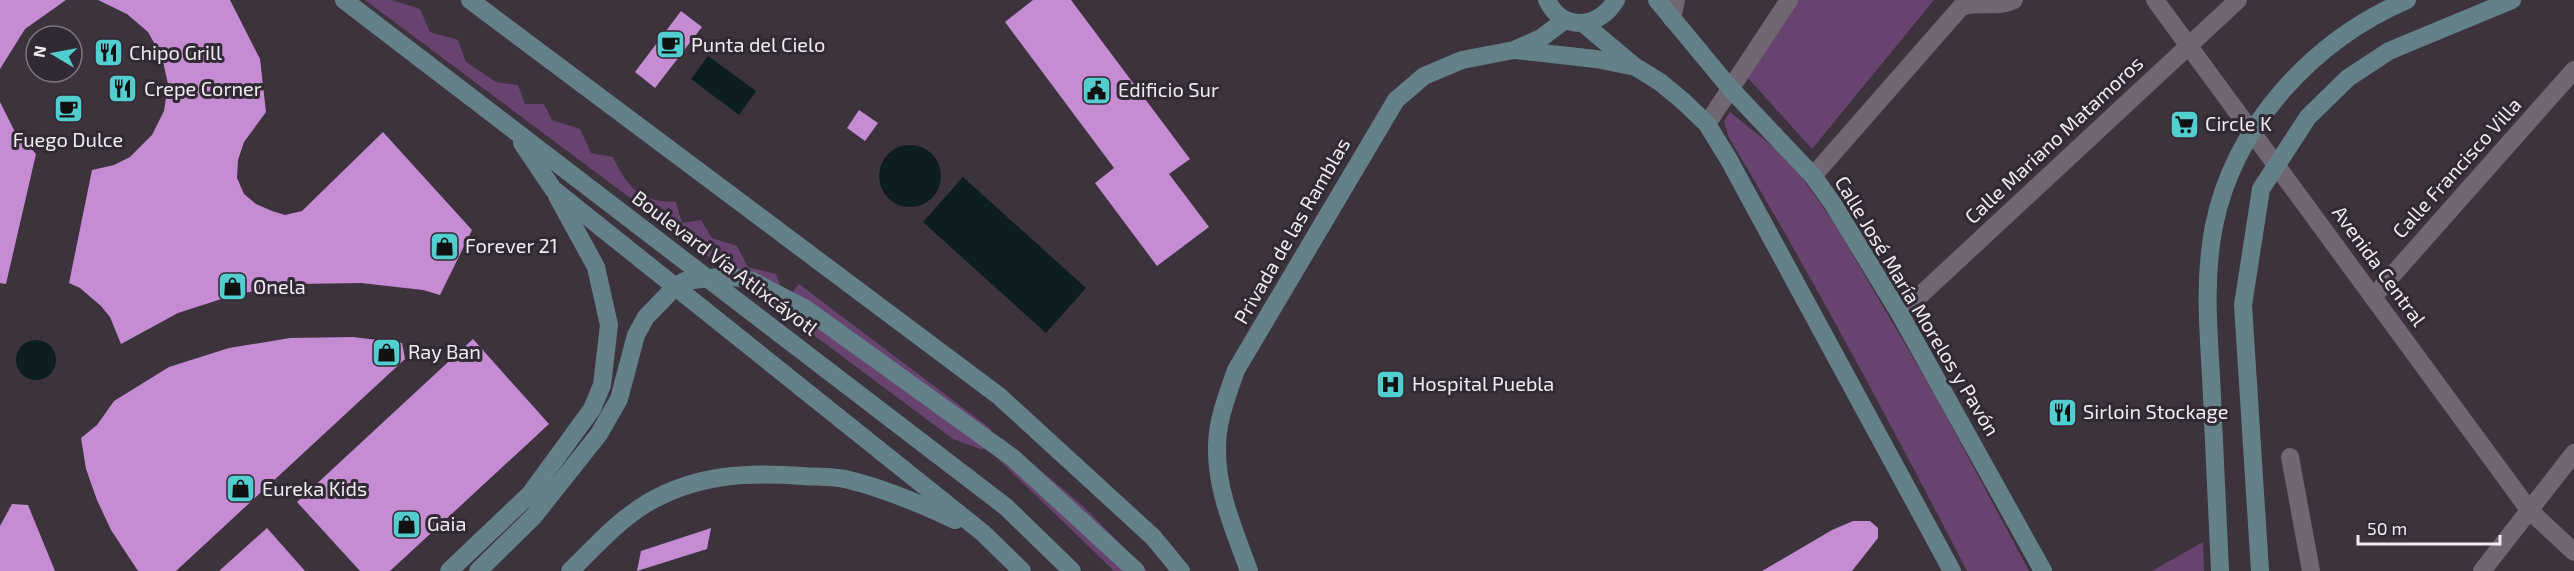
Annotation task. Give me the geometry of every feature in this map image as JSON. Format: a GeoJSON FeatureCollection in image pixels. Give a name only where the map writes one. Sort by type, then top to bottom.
{"type":"FeatureCollection","features":[{"type":"Feature","properties":{"kind":"main road","name":"Boulevard Vía Atlixcáyotl"},"geometry":{"type":"LineString","coordinates":[[344,0],[1006,507],[1072,571]]}},
{"type":"Feature","properties":{"kind":"main road"},"geometry":{"type":"LineString","coordinates":[[470,0],[999,396],[1153,537],[1181,571]]}},
{"type":"Feature","properties":{"kind":"main road"},"geometry":{"type":"LineString","coordinates":[[1584,24],[1601,18],[1616,0]]}},
{"type":"Feature","properties":{"kind":"main road","name":"Calle José María Morelos y Pavón"},"geometry":{"type":"LineString","coordinates":[[1657,0],[1731,88],[1813,176],[1833,204],[1900,314],[2043,571]]}},
{"type":"Feature","properties":{"kind":"main road"},"geometry":{"type":"LineString","coordinates":[[2220,571],[2206,298],[2213,227],[2229,172],[2284,87],[2325,49],[2360,24],[2407,0]]}},
{"type":"Feature","properties":{"kind":"main road"},"geometry":{"type":"LineString","coordinates":[[2260,571],[2243,305],[2261,189],[2308,117],[2348,78],[2388,51],[2512,0]]}},
{"type":"Feature","properties":{"kind":"main road"},"geometry":{"type":"LineString","coordinates":[[1547,2],[1565,20],[1584,24],[1634,66],[1660,81],[1707,124],[1730,160],[1952,571]]}},
{"type":"Feature","properties":{"kind":"main road","name":"Privada de las Ramblas"},"geometry":{"type":"LineString","coordinates":[[1249,571],[1222,493],[1217,450],[1223,406],[1236,370],[1396,100],[1424,76],[1462,60],[1514,50],[1541,38],[1565,20]]}},
{"type":"Feature","properties":{"kind":"main road"},"geometry":{"type":"LineString","coordinates":[[1514,50],[1596,59],[1634,66]]}},
{"type":"Feature","properties":{"kind":"main road"},"geometry":{"type":"LineString","coordinates":[[449,571],[530,494],[592,410],[602,385],[609,325],[596,267],[553,189],[514,130]]}},
{"type":"Feature","properties":{"kind":"main road"},"geometry":{"type":"LineString","coordinates":[[553,189],[983,533],[1023,571]]}},
{"type":"Feature","properties":{"kind":"main road"},"geometry":{"type":"LineString","coordinates":[[478,571],[534,516],[599,434],[619,399],[636,335],[646,316],[685,281],[727,276],[750,280],[806,309],[1014,458],[1136,571]]}},
{"type":"Feature","properties":{"kind":"main road"},"geometry":{"type":"LineString","coordinates":[[570,571],[621,521],[648,503],[703,480],[756,472],[846,479],[914,500],[983,533]]}},
{"type":"Feature","properties":{"kind":"street"},"geometry":{"type":"LineString","coordinates":[[1672,19],[1676,0]]}},
{"type":"Feature","properties":{"kind":"street"},"geometry":{"type":"LineString","coordinates":[[1707,124],[1789,0]]}},
{"type":"Feature","properties":{"kind":"street"},"geometry":{"type":"LineString","coordinates":[[1813,176],[1961,7],[1972,1],[1998,5],[2014,0]]}},
{"type":"Feature","properties":{"kind":"street","name":"Avenida Central"},"geometry":{"type":"LineString","coordinates":[[2155,0],[2254,132],[2529,511],[2574,552]]}},
{"type":"Feature","properties":{"kind":"street","name":"Calle Mariano Matamoros"},"geometry":{"type":"LineString","coordinates":[[1900,314],[2238,0]]}},
{"type":"Feature","properties":{"kind":"street","name":"Calle Francisco Villa"},"geometry":{"type":"LineString","coordinates":[[2373,297],[2574,70]]}},
{"type":"Feature","properties":{"kind":"street"},"geometry":{"type":"LineString","coordinates":[[2482,571],[2574,453]]}},
{"type":"Feature","properties":{"kind":"street"},"geometry":{"type":"LineString","coordinates":[[2290,457],[2311,571]]}},
{"type":"Feature","properties":{"kind":"shaded area"},"geometry":{"type":"Polygon","coordinates":[[[365,0],[392,0],[420,9],[430,32],[458,40],[466,62],[496,82],[518,85],[525,104],[544,104],[552,120],[580,129],[591,153],[613,157],[624,177],[637,191],[653,199],[676,202],[682,223],[701,220],[712,238],[737,246],[748,267],[776,274],[786,300],[799,284],[991,429],[983,450],[953,439],[365,0]]]}},
{"type":"Feature","properties":{"kind":"shaded area"},"geometry":{"type":"Polygon","coordinates":[[[1794,0],[1934,0],[1812,149],[1747,77],[1794,0]]]}},
{"type":"Feature","properties":{"kind":"shaded area"},"geometry":{"type":"Polygon","coordinates":[[[708,56],[756,91],[739,115],[691,79],[708,56]]]}},
{"type":"Feature","properties":{"kind":"shaded area"},"geometry":{"type":"Polygon","coordinates":[[[1730,112],[1776,149],[1803,179],[1833,221],[1936,397],[2029,571],[1967,571],[1851,352],[1728,136],[1724,121],[1730,112]]]}},
{"type":"Feature","properties":{"kind":"shaded area"},"geometry":{"type":"Polygon","coordinates":[[[910,145],[927,150],[932,154],[936,159],[941,176],[936,193],[932,198],[927,202],[910,207],[893,202],[888,198],[884,193],[879,176],[884,159],[888,154],[893,150],[910,145]]]}},
{"type":"Feature","properties":{"kind":"shaded area"},"geometry":{"type":"Polygon","coordinates":[[[963,177],[1086,288],[1046,333],[923,222],[963,177]]]}},
{"type":"Feature","properties":{"kind":"shaded area"},"geometry":{"type":"Polygon","coordinates":[[[36,340],[44,341],[50,346],[55,352],[55,368],[50,374],[44,379],[36,380],[28,379],[22,374],[17,368],[16,360],[17,352],[22,346],[28,341],[36,340]]]}},
{"type":"Feature","properties":{"kind":"shaded area"},"geometry":{"type":"Polygon","coordinates":[[[1002,438],[1083,506],[1147,571],[1114,571],[992,453],[1002,438]]]}},
{"type":"Feature","properties":{"kind":"shaded area"},"geometry":{"type":"Polygon","coordinates":[[[2203,542],[2204,571],[2152,571],[2203,542]]]}},
{"type":"Feature","properties":{"kind":"building"},"geometry":{"type":"Polygon","coordinates":[[[0,0],[66,0],[32,24],[24,24],[24,31],[0,69],[0,0]]]}},
{"type":"Feature","properties":{"kind":"building"},"geometry":{"type":"Polygon","coordinates":[[[98,0],[230,0],[260,59],[266,112],[244,142],[238,160],[237,178],[244,194],[256,204],[285,215],[302,211],[383,132],[472,230],[440,295],[423,290],[361,283],[299,284],[237,294],[178,313],[121,344],[110,317],[101,306],[80,288],[69,283],[92,170],[114,165],[130,157],[152,135],[164,111],[168,84],[162,57],[148,32],[127,14],[98,0]]]}},
{"type":"Feature","properties":{"kind":"building","name":"Edificio Sur"},"geometry":{"type":"Polygon","coordinates":[[[1033,0],[1071,0],[1190,159],[1169,174],[1209,227],[1157,266],[1095,183],[1114,168],[1005,22],[1033,0]]]}},
{"type":"Feature","properties":{"kind":"building"},"geometry":{"type":"Polygon","coordinates":[[[681,11],[702,27],[655,88],[635,72],[681,11]]]}},
{"type":"Feature","properties":{"kind":"building"},"geometry":{"type":"Polygon","coordinates":[[[0,102],[14,130],[36,154],[6,284],[0,283],[0,102]]]}},
{"type":"Feature","properties":{"kind":"building"},"geometry":{"type":"Polygon","coordinates":[[[859,110],[878,123],[865,141],[847,128],[859,110]]]}},
{"type":"Feature","properties":{"kind":"building"},"geometry":{"type":"Polygon","coordinates":[[[353,337],[402,343],[405,359],[176,571],[138,571],[111,530],[97,500],[86,469],[81,438],[97,425],[114,401],[169,367],[229,348],[290,338],[353,337]]]}},
{"type":"Feature","properties":{"kind":"building"},"geometry":{"type":"Polygon","coordinates":[[[473,339],[549,424],[390,571],[360,571],[297,502],[473,339]]]}},
{"type":"Feature","properties":{"kind":"building"},"geometry":{"type":"Polygon","coordinates":[[[12,504],[28,505],[55,571],[0,571],[0,526],[12,504]]]}},
{"type":"Feature","properties":{"kind":"building"},"geometry":{"type":"Polygon","coordinates":[[[1853,521],[1870,521],[1878,528],[1878,538],[1852,571],[1762,571],[1832,530],[1853,521]]]}},
{"type":"Feature","properties":{"kind":"building"},"geometry":{"type":"Polygon","coordinates":[[[267,528],[305,571],[219,571],[267,528]]]}},
{"type":"Feature","properties":{"kind":"building"},"geometry":{"type":"Polygon","coordinates":[[[711,528],[707,549],[637,571],[641,551],[711,528]]]}},
{"type":"Feature","properties":{"kind":"place","name":"Punta del Cielo"},"geometry":{"type":"Point","coordinates":[670,45]}},
{"type":"Feature","properties":{"kind":"place","name":"Chipo Grill"},"geometry":{"type":"Point","coordinates":[108,53]}},
{"type":"Feature","properties":{"kind":"place","name":"Crepe Corner"},"geometry":{"type":"Point","coordinates":[123,89]}},
{"type":"Feature","properties":{"kind":"place","name":"Edificio Sur"},"geometry":{"type":"Point","coordinates":[1097,90]}},
{"type":"Feature","properties":{"kind":"place","name":"Fuego Dulce"},"geometry":{"type":"Point","coordinates":[68,109]}},
{"type":"Feature","properties":{"kind":"place","name":"Circle K"},"geometry":{"type":"Point","coordinates":[2184,124]}},
{"type":"Feature","properties":{"kind":"place","name":"Forever 21"},"geometry":{"type":"Point","coordinates":[444,246]}},
{"type":"Feature","properties":{"kind":"place","name":"Onela"},"geometry":{"type":"Point","coordinates":[232,287]}},
{"type":"Feature","properties":{"kind":"place","name":"Ray Ban"},"geometry":{"type":"Point","coordinates":[387,352]}},
{"type":"Feature","properties":{"kind":"place","name":"Hospital Puebla"},"geometry":{"type":"Point","coordinates":[1391,384]}},
{"type":"Feature","properties":{"kind":"place","name":"Sirloin Stockage"},"geometry":{"type":"Point","coordinates":[2062,412]}},
{"type":"Feature","properties":{"kind":"place","name":"Eureka Kids"},"geometry":{"type":"Point","coordinates":[241,489]}},
{"type":"Feature","properties":{"kind":"place","name":"Gaia"},"geometry":{"type":"Point","coordinates":[406,524]}}]}
